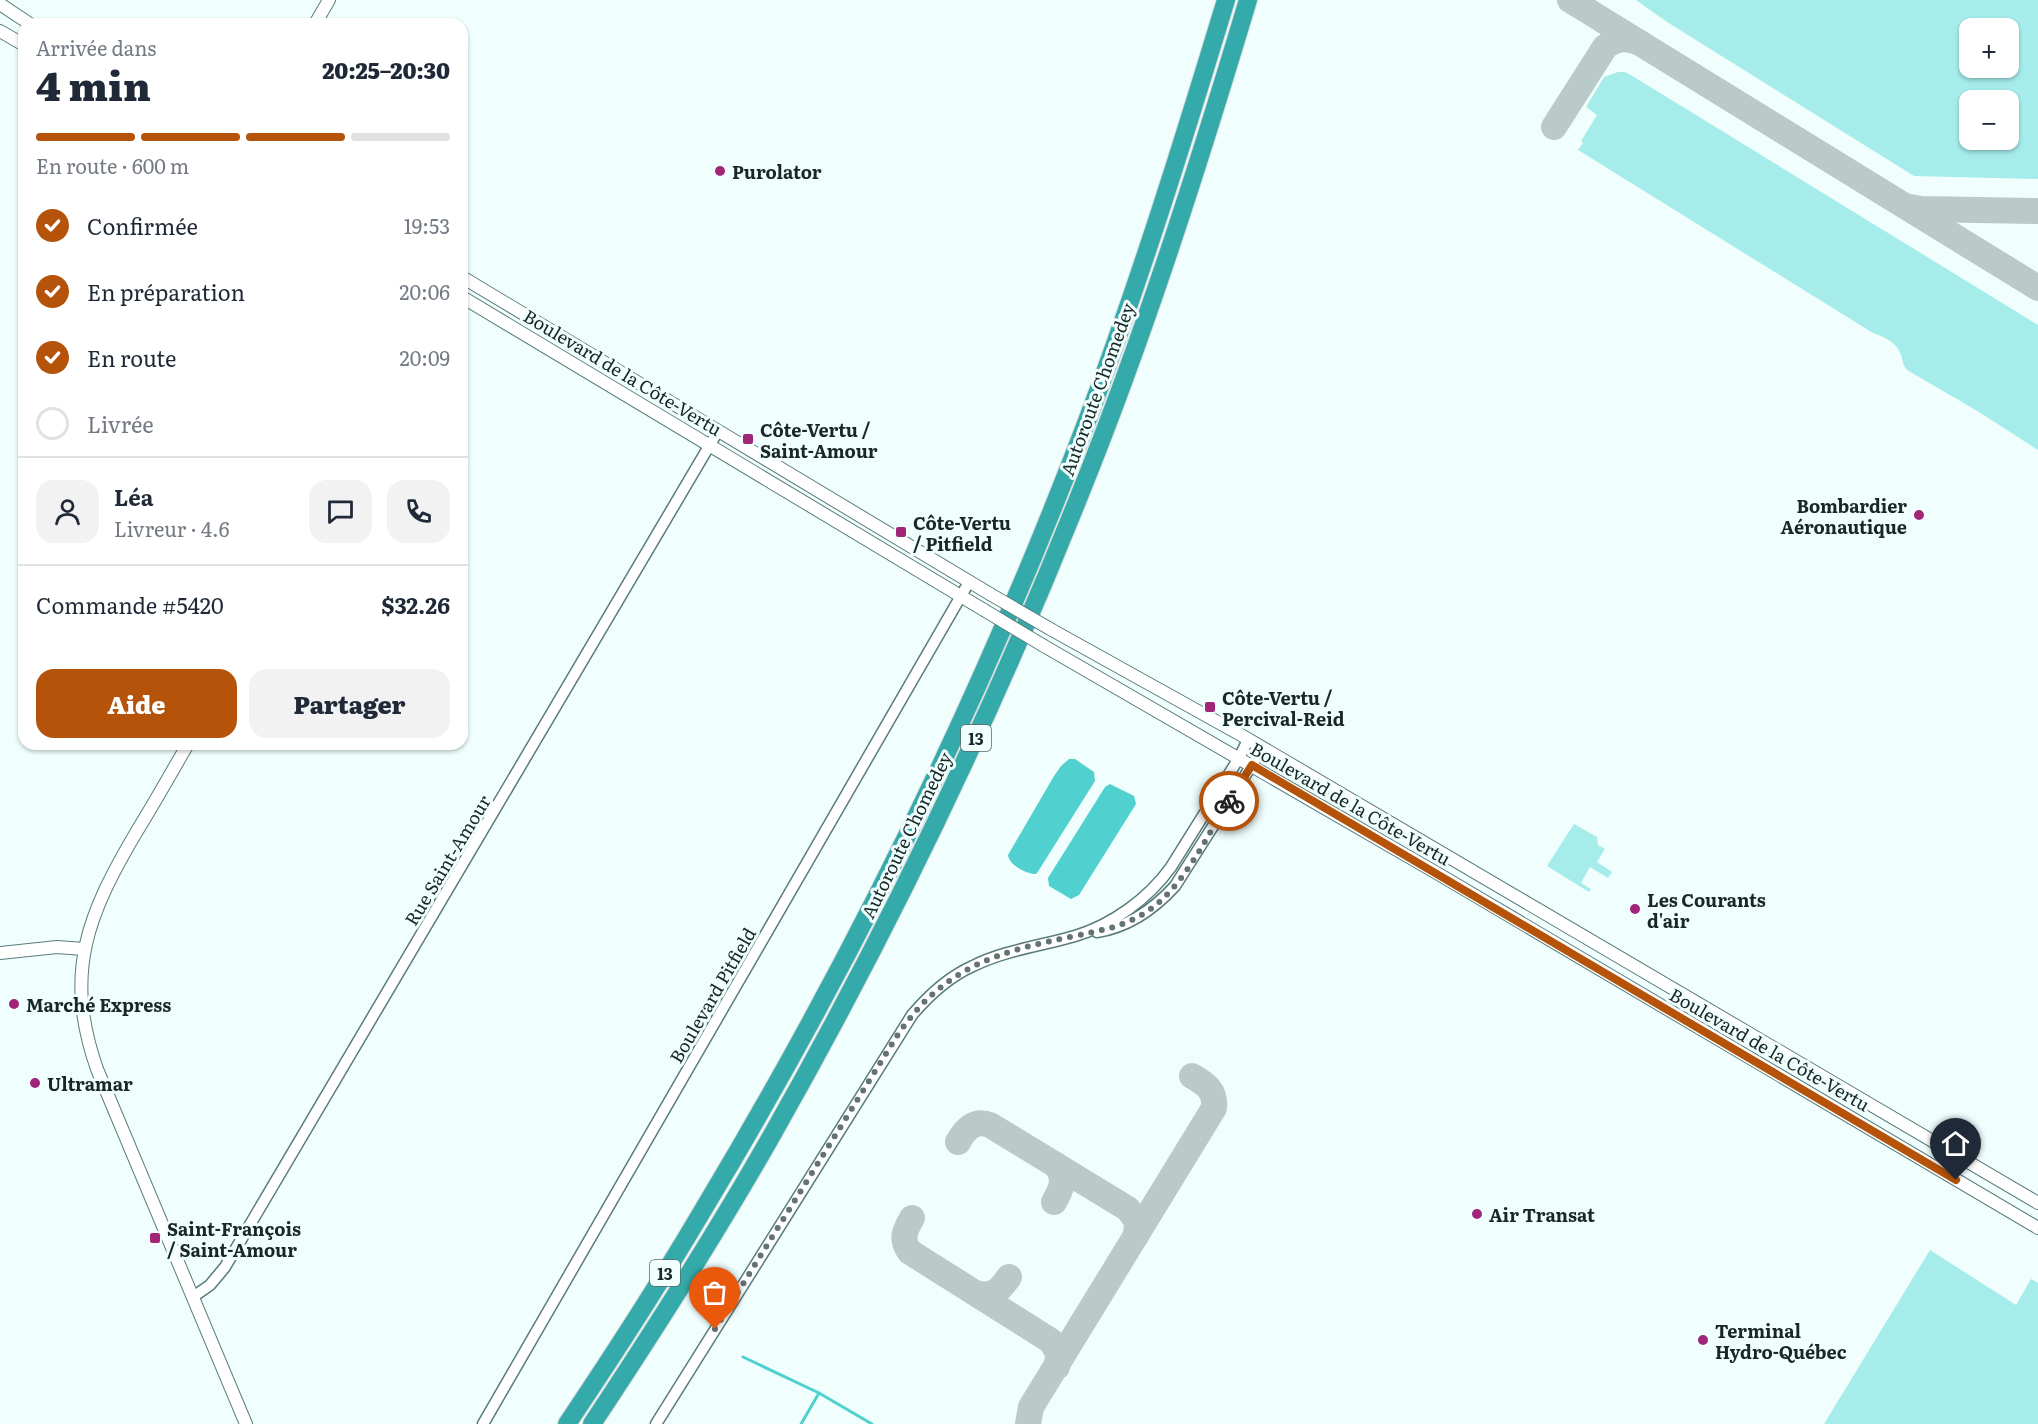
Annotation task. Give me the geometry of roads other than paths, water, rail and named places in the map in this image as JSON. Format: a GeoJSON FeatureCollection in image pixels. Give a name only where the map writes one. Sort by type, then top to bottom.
{"type":"FeatureCollection","features":[{"type":"Feature","properties":{"kind":"highway","name":"Autoroute Chomedey"},"geometry":{"type":"LineString","coordinates":[[567,1424],[707,1204],[808,1027],[880,889],[968,707],[1058,495],[1120,330],[1171,180],[1226,0]]}},
{"type":"Feature","properties":{"kind":"highway","name":"Autoroute Chomedey"},"geometry":{"type":"LineString","coordinates":[[592,1424],[674,1298],[772,1136],[885,926],[974,743],[1063,537],[1123,383],[1192,182],[1248,0]]}},
{"type":"Feature","properties":{"kind":"highway"},"geometry":{"type":"LineString","coordinates":[[556,1424],[606,1365]]}},
{"type":"Feature","properties":{"kind":"street"},"geometry":{"type":"LineString","coordinates":[[318,18],[329,0]]}},
{"type":"Feature","properties":{"kind":"street"},"geometry":{"type":"LineString","coordinates":[[0,4],[21,18]]}},
{"type":"Feature","properties":{"kind":"street"},"geometry":{"type":"LineString","coordinates":[[0,31],[18,42]]}},
{"type":"Feature","properties":{"kind":"street","name":"Boulevard de la Côte-Vertu"},"geometry":{"type":"LineString","coordinates":[[468,282],[969,582],[1359,804],[2038,1203]]}},
{"type":"Feature","properties":{"kind":"street","name":"Boulevard de la Côte-Vertu"},"geometry":{"type":"LineString","coordinates":[[468,301],[1044,646],[1252,765],[2038,1228]]}},
{"type":"Feature","properties":{"kind":"street","name":"Rue Saint-Amour"},"geometry":{"type":"LineString","coordinates":[[193,1297],[210,1285],[225,1267],[718,431]]}},
{"type":"Feature","properties":{"kind":"street","name":"Boulevard Pitfield"},"geometry":{"type":"LineString","coordinates":[[483,1424],[969,582]]}},
{"type":"Feature","properties":{"kind":"street"},"geometry":{"type":"LineString","coordinates":[[1074,936],[1102,926],[1159,882],[1181,852],[1248,740]]}},
{"type":"Feature","properties":{"kind":"street"},"geometry":{"type":"LineString","coordinates":[[656,1424],[912,1015],[940,987],[971,966],[1009,952],[1125,925],[1148,911],[1167,895],[1186,870],[1262,749]]}},
{"type":"Feature","properties":{"kind":"street"},"geometry":{"type":"LineString","coordinates":[[185,750],[107,884],[94,915],[84,949],[83,1012],[93,1057],[246,1424]]}},
{"type":"Feature","properties":{"kind":"street"},"geometry":{"type":"LineString","coordinates":[[0,953],[57,947],[84,949]]}},
{"type":"Feature","properties":{"kind":"waterway"},"geometry":{"type":"LineString","coordinates":[[743,1357],[819,1393],[872,1424]]}},
{"type":"Feature","properties":{"kind":"waterway"},"geometry":{"type":"LineString","coordinates":[[801,1424],[819,1393]]}},
{"type":"Feature","properties":{"kind":"place","name":"Purolator"},"geometry":{"type":"Point","coordinates":[720,171]}},
{"type":"Feature","properties":{"kind":"place","name":"Côte-Vertu / Saint-Amour"},"geometry":{"type":"Point","coordinates":[748,439]}},
{"type":"Feature","properties":{"kind":"place","name":"Bombardier Aéronautique"},"geometry":{"type":"Point","coordinates":[1919,515]}},
{"type":"Feature","properties":{"kind":"place","name":"Côte-Vertu / Pitfield"},"geometry":{"type":"Point","coordinates":[901,532]}},
{"type":"Feature","properties":{"kind":"place","name":"Côte-Vertu / Percival-Reid"},"geometry":{"type":"Point","coordinates":[1210,707]}},
{"type":"Feature","properties":{"kind":"place","name":"Les Courants d'air"},"geometry":{"type":"Point","coordinates":[1635,909]}},
{"type":"Feature","properties":{"kind":"place","name":"Marché Express"},"geometry":{"type":"Point","coordinates":[14,1004]}},
{"type":"Feature","properties":{"kind":"place","name":"Ultramar"},"geometry":{"type":"Point","coordinates":[35,1083]}},
{"type":"Feature","properties":{"kind":"place","name":"Air Transat"},"geometry":{"type":"Point","coordinates":[1477,1214]}},
{"type":"Feature","properties":{"kind":"place","name":"Saint-François / Saint-Amour"},"geometry":{"type":"Point","coordinates":[155,1238]}},
{"type":"Feature","properties":{"kind":"place","name":"Terminal Hydro-Québec"},"geometry":{"type":"Point","coordinates":[1703,1340]}}]}
